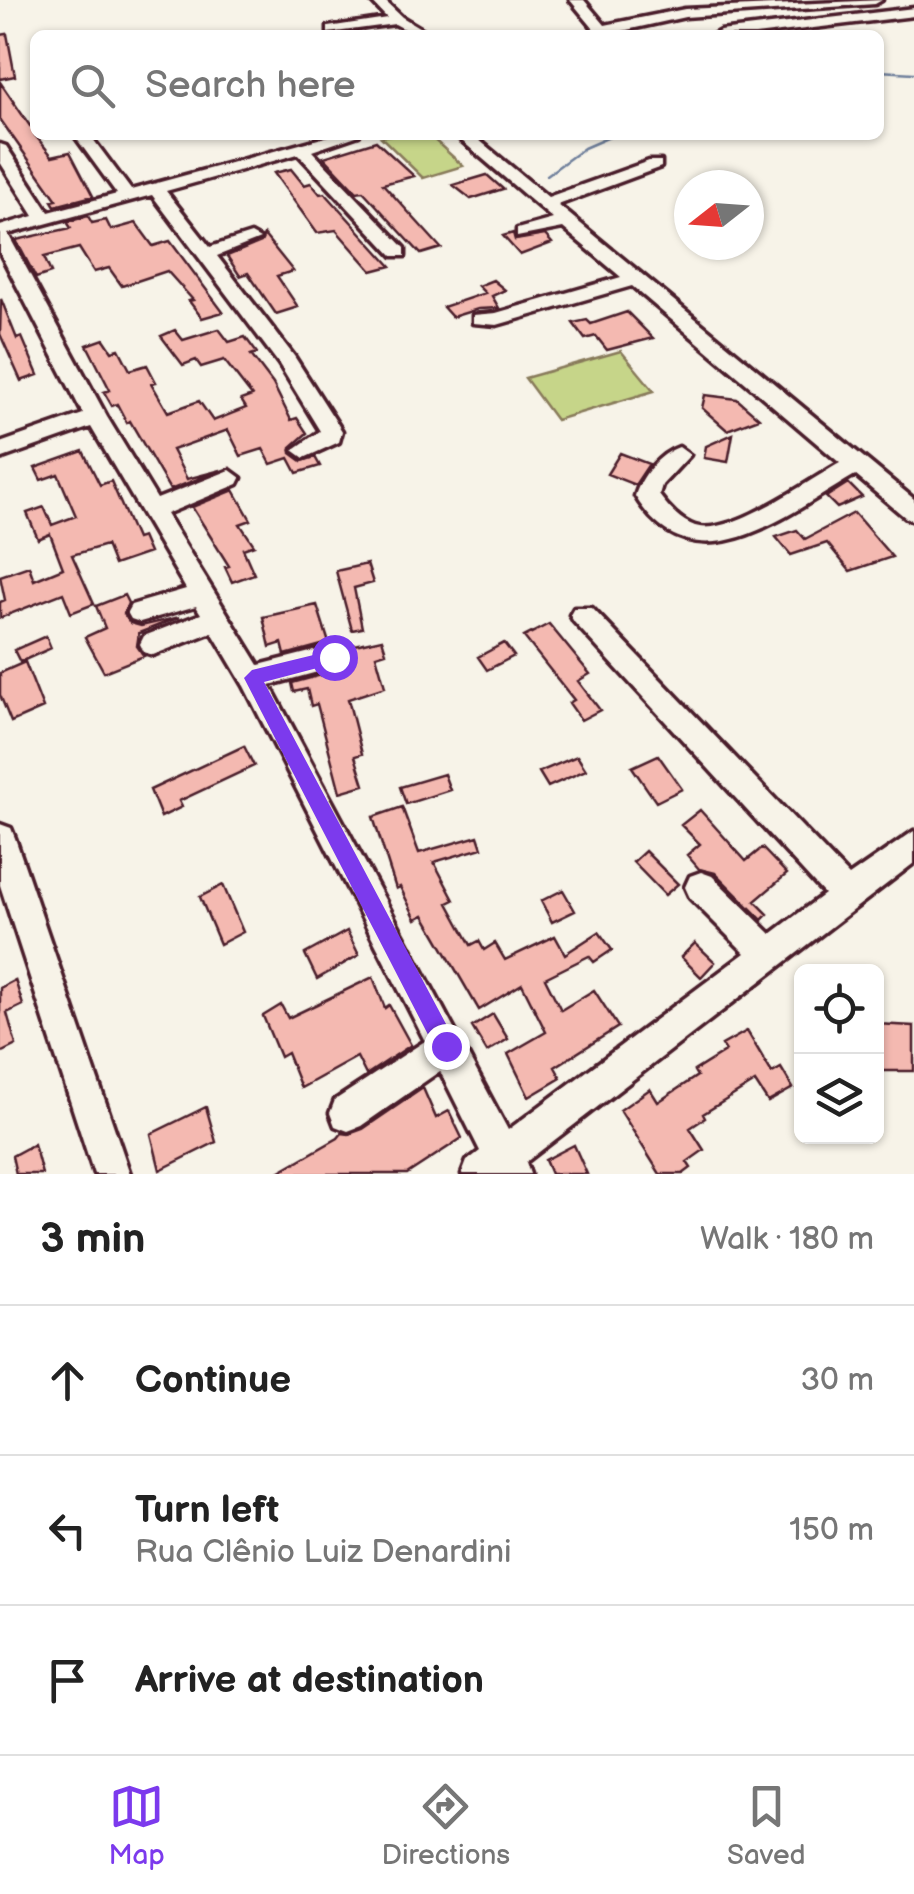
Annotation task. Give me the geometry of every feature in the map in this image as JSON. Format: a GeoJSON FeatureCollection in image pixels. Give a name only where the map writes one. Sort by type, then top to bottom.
{"type":"FeatureCollection","features":[{"type":"Feature","properties":{"kind":"street"},"geometry":{"type":"LineString","coordinates":[[377,0],[397,20],[416,30]]}},
{"type":"Feature","properties":{"kind":"street"},"geometry":{"type":"LineString","coordinates":[[577,0],[595,30]]}},
{"type":"Feature","properties":{"kind":"street"},"geometry":{"type":"LineString","coordinates":[[602,30],[685,12],[864,1]]}},
{"type":"Feature","properties":{"kind":"street"},"geometry":{"type":"LineString","coordinates":[[762,30],[914,12]]}},
{"type":"Feature","properties":{"kind":"street"},"geometry":{"type":"LineString","coordinates":[[333,30],[397,20]]}},
{"type":"Feature","properties":{"kind":"street"},"geometry":{"type":"LineString","coordinates":[[618,25],[627,30]]}},
{"type":"Feature","properties":{"kind":"street"},"geometry":{"type":"LineString","coordinates":[[86,140],[128,197]]}},
{"type":"Feature","properties":{"kind":"street"},"geometry":{"type":"LineString","coordinates":[[334,140],[0,233],[96,416],[252,678],[446,1046],[498,1169],[914,845]]}},
{"type":"Feature","properties":{"kind":"street"},"geometry":{"type":"LineString","coordinates":[[469,140],[914,512]]}},
{"type":"Feature","properties":{"kind":"street"},"geometry":{"type":"LineString","coordinates":[[0,149],[44,220]]}},
{"type":"Feature","properties":{"kind":"street"},"geometry":{"type":"LineString","coordinates":[[302,149],[399,252]]}},
{"type":"Feature","properties":{"kind":"street"},"geometry":{"type":"LineString","coordinates":[[546,204],[655,164]]}},
{"type":"Feature","properties":{"kind":"street"},"geometry":{"type":"LineString","coordinates":[[157,190],[287,361],[330,431],[332,437],[304,450]]}},
{"type":"Feature","properties":{"kind":"street"},"geometry":{"type":"LineString","coordinates":[[523,233],[567,221]]}},
{"type":"Feature","properties":{"kind":"street"},"geometry":{"type":"LineString","coordinates":[[206,254],[251,239]]}},
{"type":"Feature","properties":{"kind":"street"},"geometry":{"type":"LineString","coordinates":[[480,319],[497,319],[636,279]]}},
{"type":"Feature","properties":{"kind":"street"},"geometry":{"type":"LineString","coordinates":[[0,451],[96,416]]}},
{"type":"Feature","properties":{"kind":"street"},"geometry":{"type":"LineString","coordinates":[[679,455],[651,482],[647,496],[673,524],[688,533],[710,536],[735,529],[858,463]]}},
{"type":"Feature","properties":{"kind":"street"},"geometry":{"type":"LineString","coordinates":[[152,510],[230,478]]}},
{"type":"Feature","properties":{"kind":"street"},"geometry":{"type":"LineString","coordinates":[[140,612],[202,594]]}},
{"type":"Feature","properties":{"kind":"street"},"geometry":{"type":"LineString","coordinates":[[583,616],[846,896]]}},
{"type":"Feature","properties":{"kind":"street"},"geometry":{"type":"LineString","coordinates":[[153,644],[218,619]]}},
{"type":"Feature","properties":{"kind":"street"},"geometry":{"type":"LineString","coordinates":[[252,678],[334,657]]}},
{"type":"Feature","properties":{"kind":"street"},"geometry":{"type":"LineString","coordinates":[[0,838],[112,1174]]}},
{"type":"Feature","properties":{"kind":"street"},"geometry":{"type":"LineString","coordinates":[[701,887],[769,956]]}},
{"type":"Feature","properties":{"kind":"street"},"geometry":{"type":"LineString","coordinates":[[348,1113],[446,1046]]}},
{"type":"Feature","properties":{"kind":"green space"},"geometry":{"type":"Polygon","coordinates":[[[384,140],[434,140],[463,166],[423,178],[384,140]]]}},
{"type":"Feature","properties":{"kind":"green space"},"geometry":{"type":"Polygon","coordinates":[[[621,351],[654,391],[556,420],[525,378],[621,351]]]}},
{"type":"Feature","properties":{"kind":"building"},"geometry":{"type":"Polygon","coordinates":[[[7,34],[15,76],[0,79],[0,35],[7,34]]]}},
{"type":"Feature","properties":{"kind":"building"},"geometry":{"type":"Polygon","coordinates":[[[0,82],[30,126],[30,140],[39,140],[52,156],[70,152],[93,196],[55,206],[52,201],[57,200],[0,119],[0,82]]]}},
{"type":"Feature","properties":{"kind":"building"},"geometry":{"type":"Polygon","coordinates":[[[376,141],[414,176],[383,184],[441,248],[421,254],[363,191],[357,192],[324,157],[376,141]]]}},
{"type":"Feature","properties":{"kind":"building"},"geometry":{"type":"Polygon","coordinates":[[[291,169],[304,185],[311,183],[320,194],[325,193],[391,266],[372,271],[336,230],[317,233],[274,173],[291,169]]]}},
{"type":"Feature","properties":{"kind":"building"},"geometry":{"type":"Polygon","coordinates":[[[487,175],[503,189],[471,199],[453,185],[487,175]]]}},
{"type":"Feature","properties":{"kind":"building"},"geometry":{"type":"Polygon","coordinates":[[[88,216],[92,223],[106,220],[111,230],[136,223],[153,246],[170,241],[223,312],[202,318],[189,301],[193,300],[167,271],[122,286],[109,268],[94,272],[79,248],[44,257],[51,273],[36,278],[16,240],[71,228],[67,222],[88,216]]]}},
{"type":"Feature","properties":{"kind":"building"},"geometry":{"type":"Polygon","coordinates":[[[513,233],[515,240],[545,235],[552,243],[520,255],[503,236],[513,233]]]}},
{"type":"Feature","properties":{"kind":"building"},"geometry":{"type":"Polygon","coordinates":[[[264,235],[293,271],[277,276],[298,307],[276,314],[248,273],[240,276],[227,256],[261,242],[264,235]]]}},
{"type":"Feature","properties":{"kind":"building"},"geometry":{"type":"Polygon","coordinates":[[[493,280],[505,290],[492,296],[499,308],[452,317],[443,307],[485,293],[478,286],[493,280]]]}},
{"type":"Feature","properties":{"kind":"building"},"geometry":{"type":"Polygon","coordinates":[[[1,299],[17,339],[22,337],[38,375],[21,381],[0,334],[1,299]]]}},
{"type":"Feature","properties":{"kind":"building"},"geometry":{"type":"Polygon","coordinates":[[[627,312],[653,338],[607,350],[596,336],[585,339],[573,323],[587,320],[591,324],[627,312]]]}},
{"type":"Feature","properties":{"kind":"building"},"geometry":{"type":"Polygon","coordinates":[[[219,329],[229,342],[245,337],[257,353],[251,355],[273,384],[291,420],[297,418],[307,433],[291,447],[291,453],[302,461],[315,457],[320,466],[297,473],[289,458],[271,464],[263,449],[241,456],[228,430],[172,450],[187,479],[221,470],[170,490],[130,421],[127,423],[117,404],[112,406],[104,392],[110,390],[87,345],[104,339],[112,351],[119,349],[130,370],[147,365],[156,382],[151,383],[168,412],[199,401],[213,421],[246,408],[241,400],[252,396],[224,360],[201,367],[196,360],[183,365],[161,336],[175,330],[183,340],[219,329]]]}},
{"type":"Feature","properties":{"kind":"building"},"geometry":{"type":"Polygon","coordinates":[[[705,395],[737,399],[759,418],[727,430],[702,408],[705,395]]]}},
{"type":"Feature","properties":{"kind":"building"},"geometry":{"type":"Polygon","coordinates":[[[733,434],[728,462],[704,458],[706,446],[733,434]]]}},
{"type":"Feature","properties":{"kind":"building"},"geometry":{"type":"Polygon","coordinates":[[[83,451],[100,485],[111,481],[136,539],[142,537],[149,553],[114,565],[106,545],[72,555],[94,604],[71,613],[63,593],[0,618],[0,602],[5,600],[0,576],[29,566],[34,580],[63,568],[50,534],[38,539],[27,513],[44,507],[52,525],[76,516],[58,474],[41,480],[35,468],[83,451]]]}},
{"type":"Feature","properties":{"kind":"building"},"geometry":{"type":"Polygon","coordinates":[[[620,453],[649,464],[635,485],[607,474],[620,453]]]}},
{"type":"Feature","properties":{"kind":"building"},"geometry":{"type":"Polygon","coordinates":[[[848,483],[862,497],[837,508],[826,497],[848,483]]]}},
{"type":"Feature","properties":{"kind":"building"},"geometry":{"type":"Polygon","coordinates":[[[234,490],[251,520],[240,524],[254,545],[243,549],[254,574],[232,582],[225,567],[229,566],[192,507],[234,490]]]}},
{"type":"Feature","properties":{"kind":"building"},"geometry":{"type":"Polygon","coordinates":[[[854,513],[892,557],[850,571],[827,543],[791,555],[776,537],[797,530],[805,539],[854,513]]]}},
{"type":"Feature","properties":{"kind":"building"},"geometry":{"type":"Polygon","coordinates":[[[367,564],[373,583],[354,588],[362,628],[352,630],[336,571],[367,564]]]}},
{"type":"Feature","properties":{"kind":"building"},"geometry":{"type":"Polygon","coordinates":[[[124,595],[128,603],[124,614],[130,623],[141,626],[180,617],[139,633],[137,646],[144,656],[104,672],[85,637],[105,628],[96,606],[124,595]]]}},
{"type":"Feature","properties":{"kind":"building"},"geometry":{"type":"Polygon","coordinates":[[[317,605],[329,643],[285,655],[282,643],[270,647],[263,617],[317,605]]]}},
{"type":"Feature","properties":{"kind":"building"},"geometry":{"type":"Polygon","coordinates":[[[549,624],[590,674],[578,681],[600,710],[581,720],[569,703],[574,700],[524,637],[549,624]]]}},
{"type":"Feature","properties":{"kind":"building"},"geometry":{"type":"Polygon","coordinates":[[[46,636],[51,648],[20,662],[14,650],[46,636]]]}},
{"type":"Feature","properties":{"kind":"building"},"geometry":{"type":"Polygon","coordinates":[[[382,639],[386,652],[376,655],[385,687],[348,699],[362,754],[355,756],[364,785],[340,792],[317,704],[311,706],[307,689],[294,692],[292,683],[344,669],[350,659],[346,647],[382,639]]]}},
{"type":"Feature","properties":{"kind":"building"},"geometry":{"type":"Polygon","coordinates":[[[504,643],[514,656],[487,670],[478,657],[504,643]]]}},
{"type":"Feature","properties":{"kind":"building"},"geometry":{"type":"Polygon","coordinates":[[[25,662],[43,708],[11,722],[0,695],[0,673],[25,662]]]}},
{"type":"Feature","properties":{"kind":"building"},"geometry":{"type":"Polygon","coordinates":[[[244,746],[254,766],[179,801],[182,807],[161,817],[150,790],[244,746]]]}},
{"type":"Feature","properties":{"kind":"building"},"geometry":{"type":"Polygon","coordinates":[[[658,755],[682,789],[656,802],[632,767],[658,755]]]}},
{"type":"Feature","properties":{"kind":"building"},"geometry":{"type":"Polygon","coordinates":[[[577,756],[586,770],[548,787],[539,772],[577,756]]]}},
{"type":"Feature","properties":{"kind":"building"},"geometry":{"type":"Polygon","coordinates":[[[444,774],[450,790],[406,804],[400,787],[444,774]]]}},
{"type":"Feature","properties":{"kind":"building"},"geometry":{"type":"Polygon","coordinates":[[[402,807],[419,853],[478,836],[482,848],[434,862],[454,900],[448,903],[471,945],[479,941],[484,950],[495,943],[505,960],[555,936],[565,954],[599,932],[612,950],[594,962],[589,956],[545,978],[561,1010],[594,990],[618,1027],[555,1067],[561,1078],[529,1097],[508,1054],[546,1032],[522,984],[479,1010],[424,915],[416,919],[400,887],[396,889],[373,817],[402,807]]]}},
{"type":"Feature","properties":{"kind":"building"},"geometry":{"type":"Polygon","coordinates":[[[700,810],[746,861],[762,848],[787,874],[755,901],[768,914],[762,920],[715,873],[699,869],[687,855],[700,844],[681,825],[700,810]]]}},
{"type":"Feature","properties":{"kind":"building"},"geometry":{"type":"Polygon","coordinates":[[[645,851],[678,884],[665,895],[633,862],[645,851]]]}},
{"type":"Feature","properties":{"kind":"building"},"geometry":{"type":"Polygon","coordinates":[[[223,885],[243,932],[220,944],[200,897],[223,885]]]}},
{"type":"Feature","properties":{"kind":"building"},"geometry":{"type":"Polygon","coordinates":[[[563,890],[575,911],[552,922],[541,901],[563,890]]]}},
{"type":"Feature","properties":{"kind":"building"},"geometry":{"type":"Polygon","coordinates":[[[347,931],[359,955],[317,979],[305,954],[347,931]]]}},
{"type":"Feature","properties":{"kind":"building"},"geometry":{"type":"Polygon","coordinates":[[[695,943],[715,962],[701,977],[681,957],[695,943]]]}},
{"type":"Feature","properties":{"kind":"building"},"geometry":{"type":"Polygon","coordinates":[[[373,977],[385,1008],[389,1005],[411,1045],[366,1075],[357,1057],[301,1088],[287,1053],[280,1057],[263,1016],[281,1005],[288,1018],[373,977]]]}},
{"type":"Feature","properties":{"kind":"building"},"geometry":{"type":"Polygon","coordinates":[[[15,980],[23,1005],[7,1013],[16,1045],[0,1053],[0,988],[15,980]]]}},
{"type":"Feature","properties":{"kind":"building"},"geometry":{"type":"Polygon","coordinates":[[[493,1014],[508,1039],[487,1052],[472,1027],[493,1014]]]}},
{"type":"Feature","properties":{"kind":"building"},"geometry":{"type":"Polygon","coordinates":[[[884,1024],[914,1026],[914,1071],[884,1071],[884,1024]]]}},
{"type":"Feature","properties":{"kind":"building"},"geometry":{"type":"Polygon","coordinates":[[[747,1031],[772,1073],[781,1068],[793,1088],[768,1102],[755,1082],[703,1114],[705,1118],[690,1128],[704,1150],[687,1162],[691,1168],[683,1174],[660,1174],[620,1110],[650,1089],[658,1102],[697,1076],[694,1071],[726,1051],[722,1045],[747,1031]]]}},
{"type":"Feature","properties":{"kind":"building"},"geometry":{"type":"Polygon","coordinates":[[[423,1088],[436,1118],[449,1111],[462,1138],[407,1174],[275,1174],[342,1133],[363,1129],[423,1088]]]}},
{"type":"Feature","properties":{"kind":"building"},"geometry":{"type":"Polygon","coordinates":[[[206,1107],[216,1142],[160,1170],[151,1134],[206,1107]]]}},
{"type":"Feature","properties":{"kind":"building"},"geometry":{"type":"Polygon","coordinates":[[[34,1144],[42,1174],[16,1174],[12,1156],[34,1144]]]}},
{"type":"Feature","properties":{"kind":"building"},"geometry":{"type":"Polygon","coordinates":[[[574,1145],[587,1174],[551,1174],[545,1160],[574,1145]]]}},
{"type":"Feature","properties":{"kind":"waterway"},"geometry":{"type":"LineString","coordinates":[[884,71],[914,73]]}},
{"type":"Feature","properties":{"kind":"waterway"},"geometry":{"type":"LineString","coordinates":[[547,175],[584,148],[602,140]]}},
{"type":"Feature","properties":{"kind":"route"},"geometry":{"type":"LineString","coordinates":[[334,657],[252,678],[446,1046]]}}]}
